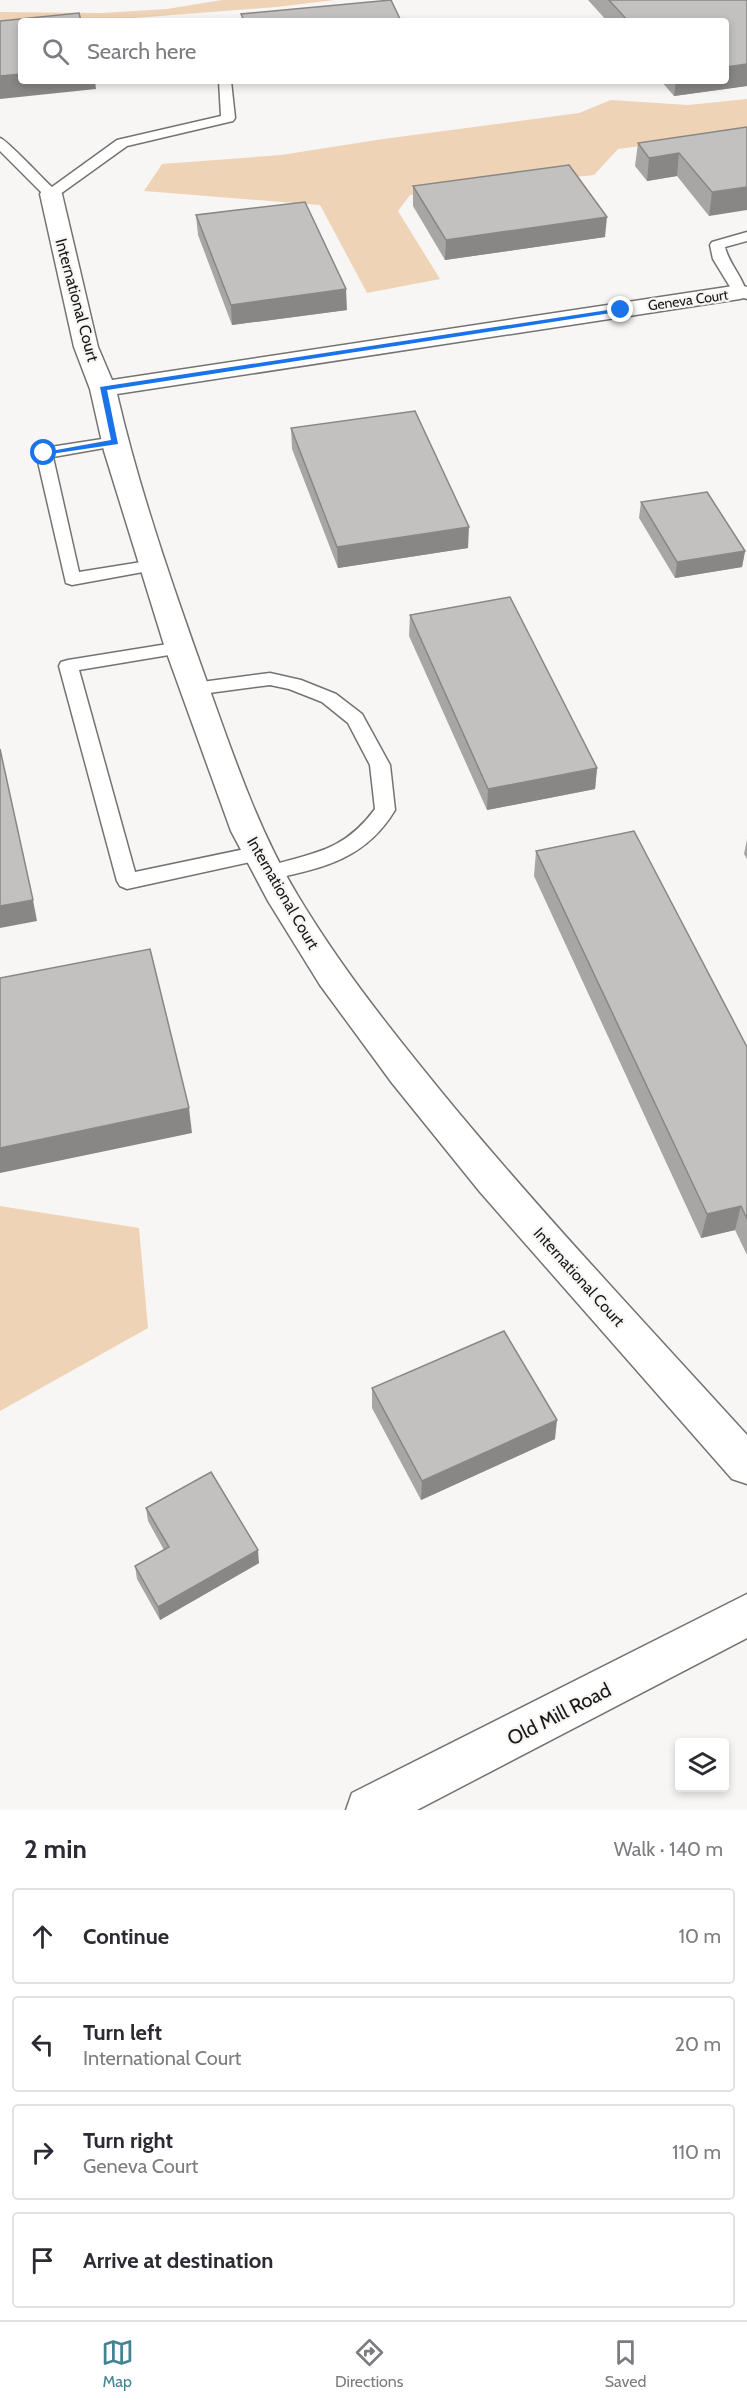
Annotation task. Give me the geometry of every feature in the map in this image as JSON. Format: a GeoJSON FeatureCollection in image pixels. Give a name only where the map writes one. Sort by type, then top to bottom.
{"type":"FeatureCollection","features":[{"type":"Feature","properties":{"kind":"street","name":"International Court"},"geometry":{"type":"LineString","coordinates":[[51,194],[86,347],[103,389],[115,442],[180,648],[247,831],[284,901],[332,976],[405,1073],[493,1180],[747,1465]]}},
{"type":"Feature","properties":{"kind":"street","name":"Geneva Court"},"geometry":{"type":"LineString","coordinates":[[103,389],[743,293]]}},
{"type":"Feature","properties":{"kind":"street","name":"Old Mill Road"},"geometry":{"type":"LineString","coordinates":[[369,1810],[616,1685],[747,1615]]}},
{"type":"Feature","properties":{"kind":"lane"},"geometry":{"type":"LineString","coordinates":[[2,146],[51,194],[122,143],[228,118],[225,84]]}},
{"type":"Feature","properties":{"kind":"lane"},"geometry":{"type":"LineString","coordinates":[[743,293],[720,259],[717,245],[747,236]]}},
{"type":"Feature","properties":{"kind":"lane"},"geometry":{"type":"LineString","coordinates":[[115,442],[44,453],[72,579],[154,565]]}},
{"type":"Feature","properties":{"kind":"lane"},"geometry":{"type":"LineString","coordinates":[[180,648],[68,666],[127,881],[264,863],[320,861],[351,846],[366,835],[385,810],[380,765],[355,719],[329,698],[294,684],[270,680],[195,689]]}},
{"type":"Feature","properties":{"kind":"shaded area"},"geometry":{"type":"Polygon","coordinates":[[[222,0],[334,0],[277,7],[135,18],[18,18],[18,22],[0,28],[0,12],[101,13],[167,9],[222,0]]]}},
{"type":"Feature","properties":{"kind":"shaded area"},"geometry":{"type":"Polygon","coordinates":[[[747,99],[747,132],[618,149],[594,175],[410,195],[398,211],[440,279],[367,293],[320,205],[144,191],[162,164],[281,155],[579,113],[611,100],[688,105],[747,99]]]}},
{"type":"Feature","properties":{"kind":"shaded area"},"geometry":{"type":"Polygon","coordinates":[[[0,1206],[139,1228],[148,1328],[0,1411],[0,1206]]]}},
{"type":"Feature","properties":{"kind":"building"},"geometry":{"type":"Polygon","coordinates":[[[391,0],[400,18],[243,18],[241,14],[391,0]]]}},
{"type":"Feature","properties":{"kind":"building"},"geometry":{"type":"Polygon","coordinates":[[[609,0],[747,0],[747,64],[729,67],[729,18],[625,18],[609,0]]]}},
{"type":"Feature","properties":{"kind":"building"},"geometry":{"type":"Polygon","coordinates":[[[79,13],[80,18],[30,18],[79,13]]]}},
{"type":"Feature","properties":{"kind":"building"},"geometry":{"type":"Polygon","coordinates":[[[18,19],[18,74],[0,76],[0,21],[18,19]]]}},
{"type":"Feature","properties":{"kind":"building"},"geometry":{"type":"Polygon","coordinates":[[[747,127],[747,187],[712,192],[679,153],[649,158],[638,143],[747,127]]]}},
{"type":"Feature","properties":{"kind":"building"},"geometry":{"type":"Polygon","coordinates":[[[569,165],[607,217],[446,240],[413,186],[569,165]]]}},
{"type":"Feature","properties":{"kind":"building"},"geometry":{"type":"Polygon","coordinates":[[[305,202],[346,289],[231,305],[196,215],[305,202]]]}},
{"type":"Feature","properties":{"kind":"building"},"geometry":{"type":"Polygon","coordinates":[[[415,411],[469,527],[337,547],[291,428],[415,411]]]}},
{"type":"Feature","properties":{"kind":"building"},"geometry":{"type":"Polygon","coordinates":[[[707,492],[745,551],[677,562],[641,502],[707,492]]]}},
{"type":"Feature","properties":{"kind":"building"},"geometry":{"type":"Polygon","coordinates":[[[510,597],[597,768],[488,789],[410,615],[510,597]]]}},
{"type":"Feature","properties":{"kind":"building"},"geometry":{"type":"Polygon","coordinates":[[[0,749],[33,900],[0,906],[0,749]]]}},
{"type":"Feature","properties":{"kind":"building"},"geometry":{"type":"Polygon","coordinates":[[[634,831],[747,1047],[747,1219],[741,1206],[707,1214],[536,851],[634,831]]]}},
{"type":"Feature","properties":{"kind":"building"},"geometry":{"type":"Polygon","coordinates":[[[150,949],[189,1108],[0,1148],[0,978],[150,949]]]}},
{"type":"Feature","properties":{"kind":"building"},"geometry":{"type":"Polygon","coordinates":[[[504,1331],[557,1420],[422,1481],[372,1388],[504,1331]]]}},
{"type":"Feature","properties":{"kind":"building"},"geometry":{"type":"Polygon","coordinates":[[[211,1472],[258,1550],[158,1607],[135,1566],[169,1547],[146,1508],[211,1472]]]}},
{"type":"Feature","properties":{"kind":"route"},"geometry":{"type":"LineString","coordinates":[[44,453],[115,442],[103,389],[621,310]]}}]}
